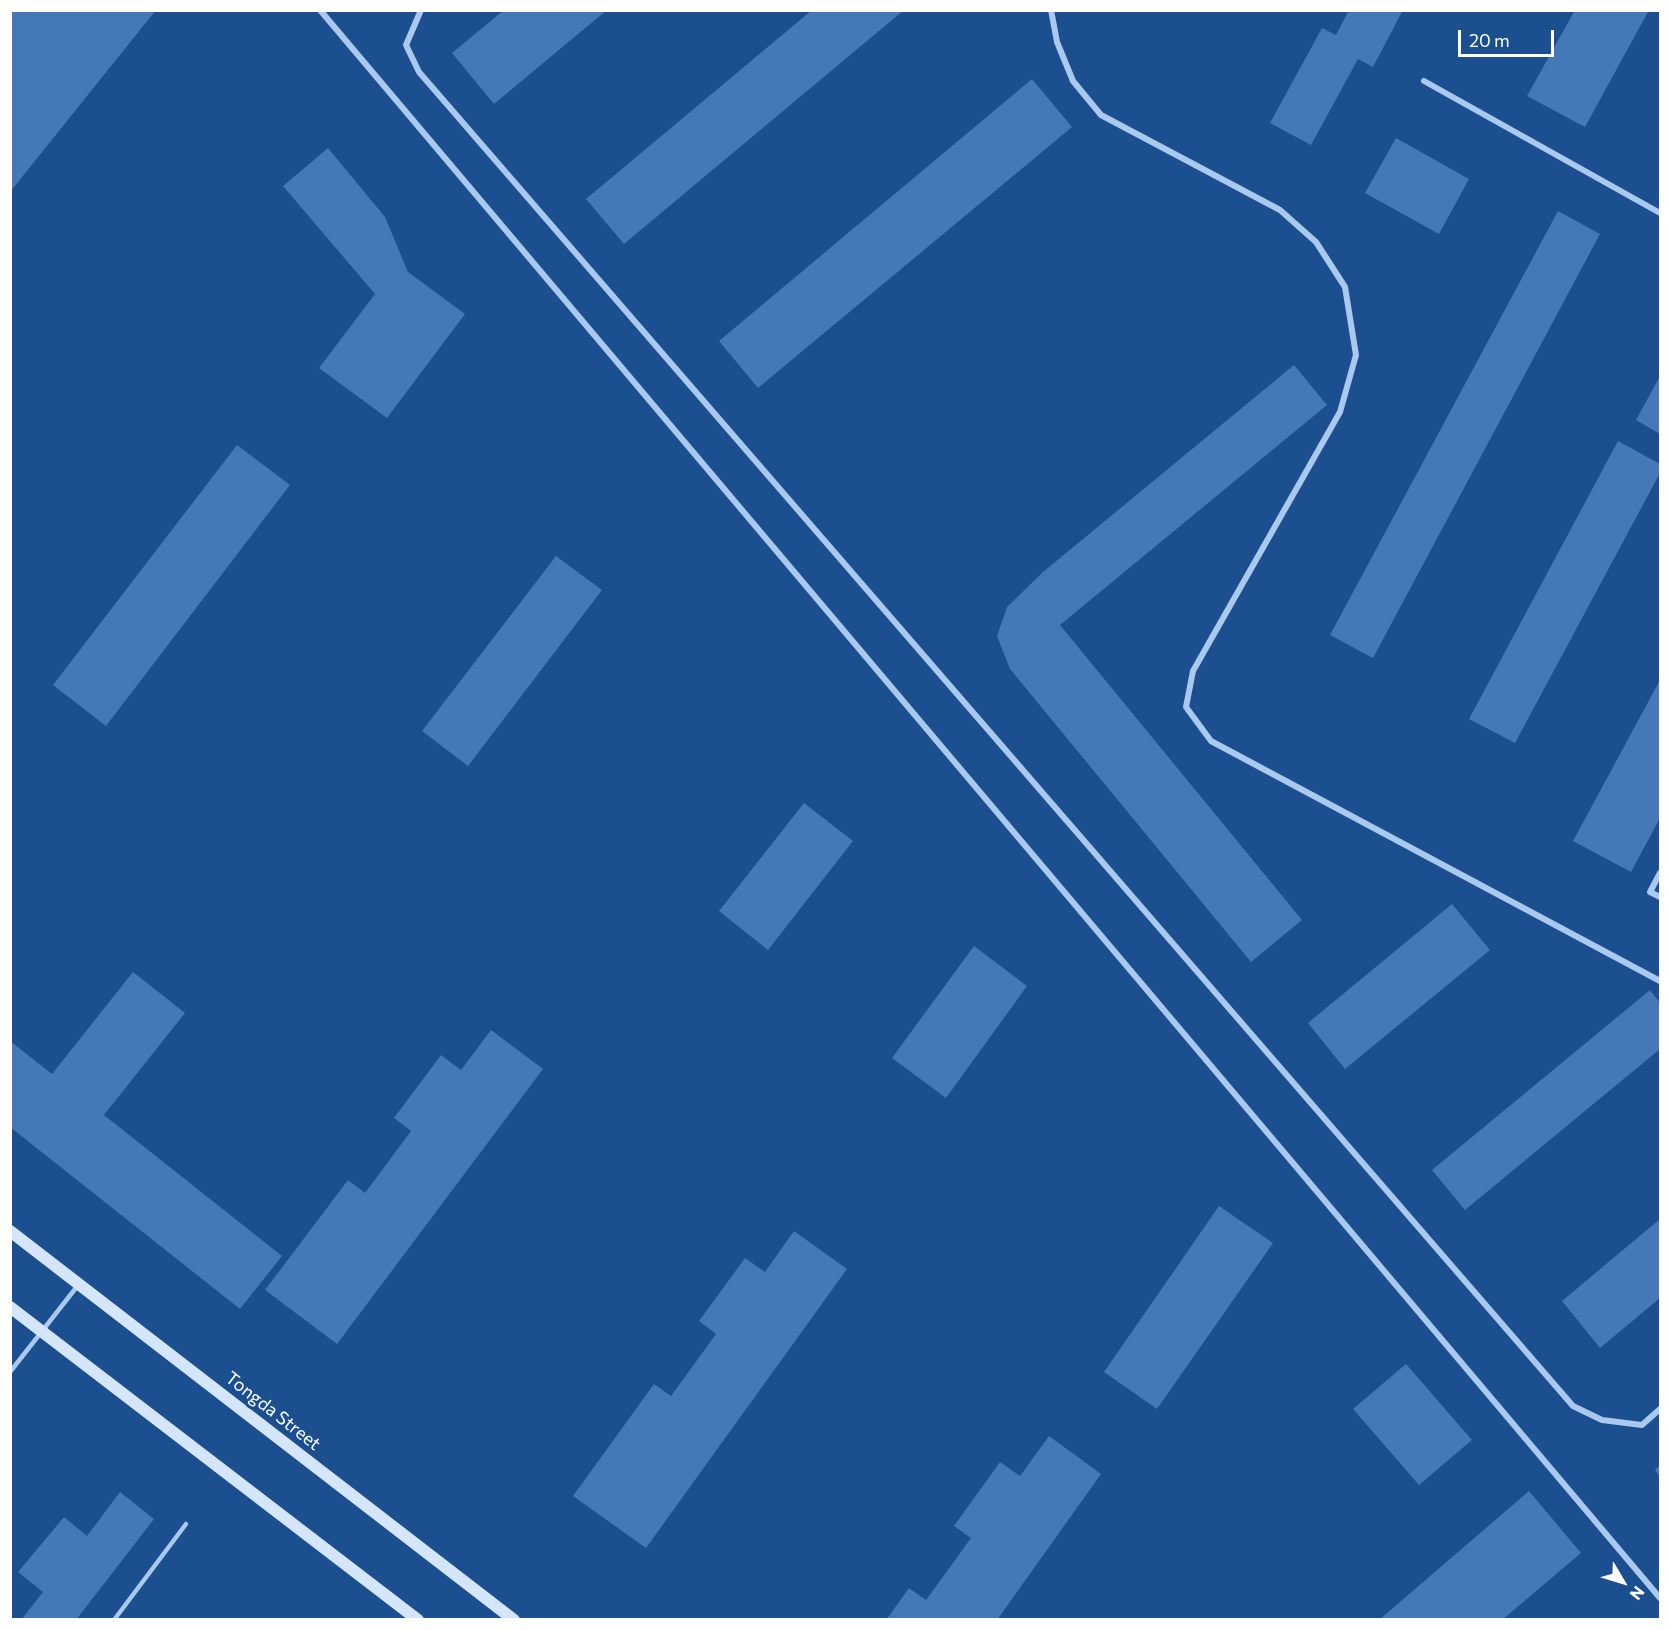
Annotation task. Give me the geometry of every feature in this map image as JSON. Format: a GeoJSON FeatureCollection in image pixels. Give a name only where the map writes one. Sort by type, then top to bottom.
{"type":"FeatureCollection","features":[{"type":"Feature","properties":{"kind":"main road","name":"Tongda Street"},"geometry":{"type":"LineString","coordinates":[[10,1231],[514,1620]]}},
{"type":"Feature","properties":{"kind":"main road"},"geometry":{"type":"LineString","coordinates":[[10,1307],[418,1620]]}},
{"type":"Feature","properties":{"kind":"street"},"geometry":{"type":"LineString","coordinates":[[320,10],[1660,1598]]}},
{"type":"Feature","properties":{"kind":"street"},"geometry":{"type":"LineString","coordinates":[[421,10],[406,45],[419,72],[1573,1406],[1602,1420],[1642,1425],[1660,1409]]}},
{"type":"Feature","properties":{"kind":"street"},"geometry":{"type":"LineString","coordinates":[[1051,10],[1057,42],[1073,81],[1101,115],[1280,210],[1316,242],[1345,287],[1356,355],[1340,412],[1193,671],[1186,706],[1211,741],[1660,981]]}},
{"type":"Feature","properties":{"kind":"street"},"geometry":{"type":"LineString","coordinates":[[1424,81],[1660,213]]}},
{"type":"Feature","properties":{"kind":"street"},"geometry":{"type":"LineString","coordinates":[[1660,873],[1650,891],[1660,897]]}},
{"type":"Feature","properties":{"kind":"lane"},"geometry":{"type":"LineString","coordinates":[[10,1372],[79,1284]]}},
{"type":"Feature","properties":{"kind":"lane"},"geometry":{"type":"LineString","coordinates":[[114,1620],[186,1524]]}},
{"type":"Feature","properties":{"kind":"building"},"geometry":{"type":"Polygon","coordinates":[[[10,10],[156,10],[10,192],[10,10]]]}},
{"type":"Feature","properties":{"kind":"building"},"geometry":{"type":"Polygon","coordinates":[[[504,10],[607,10],[494,104],[452,53],[504,10]]]}},
{"type":"Feature","properties":{"kind":"building"},"geometry":{"type":"Polygon","coordinates":[[[812,10],[904,10],[624,244],[586,199],[812,10]]]}},
{"type":"Feature","properties":{"kind":"building"},"geometry":{"type":"Polygon","coordinates":[[[1349,10],[1403,10],[1373,67],[1358,59],[1311,145],[1270,123],[1322,28],[1336,35],[1349,10]]]}},
{"type":"Feature","properties":{"kind":"building"},"geometry":{"type":"Polygon","coordinates":[[[1575,10],[1649,10],[1585,127],[1527,96],[1575,10]]]}},
{"type":"Feature","properties":{"kind":"building"},"geometry":{"type":"Polygon","coordinates":[[[1032,79],[1072,127],[758,388],[719,341],[1032,79]]]}},
{"type":"Feature","properties":{"kind":"building"},"geometry":{"type":"Polygon","coordinates":[[[1396,138],[1469,179],[1439,234],[1365,193],[1396,138]]]}},
{"type":"Feature","properties":{"kind":"building"},"geometry":{"type":"Polygon","coordinates":[[[328,148],[385,217],[408,272],[465,314],[387,418],[319,368],[375,294],[283,186],[328,148]]]}},
{"type":"Feature","properties":{"kind":"building"},"geometry":{"type":"Polygon","coordinates":[[[1558,211],[1600,234],[1373,658],[1330,635],[1558,211]]]}},
{"type":"Feature","properties":{"kind":"building"},"geometry":{"type":"Polygon","coordinates":[[[1294,365],[1327,405],[1060,625],[1302,920],[1251,962],[1010,669],[997,636],[1007,607],[1043,572],[1294,365]]]}},
{"type":"Feature","properties":{"kind":"building"},"geometry":{"type":"Polygon","coordinates":[[[1660,376],[1660,434],[1636,420],[1660,376]]]}},
{"type":"Feature","properties":{"kind":"building"},"geometry":{"type":"Polygon","coordinates":[[[1618,441],[1660,464],[1660,473],[1515,743],[1469,719],[1618,441]]]}},
{"type":"Feature","properties":{"kind":"building"},"geometry":{"type":"Polygon","coordinates":[[[237,445],[290,485],[106,726],[53,685],[237,445]]]}},
{"type":"Feature","properties":{"kind":"building"},"geometry":{"type":"Polygon","coordinates":[[[556,556],[602,590],[468,766],[422,731],[556,556]]]}},
{"type":"Feature","properties":{"kind":"building"},"geometry":{"type":"Polygon","coordinates":[[[1660,680],[1660,818],[1631,872],[1573,841],[1660,680]]]}},
{"type":"Feature","properties":{"kind":"building"},"geometry":{"type":"Polygon","coordinates":[[[804,803],[853,841],[768,950],[719,911],[804,803]]]}},
{"type":"Feature","properties":{"kind":"building"},"geometry":{"type":"Polygon","coordinates":[[[1452,904],[1490,950],[1345,1069],[1308,1023],[1452,904]]]}},
{"type":"Feature","properties":{"kind":"building"},"geometry":{"type":"Polygon","coordinates":[[[974,946],[1027,986],[946,1098],[892,1058],[974,946]]]}},
{"type":"Feature","properties":{"kind":"building"},"geometry":{"type":"Polygon","coordinates":[[[133,972],[185,1013],[104,1115],[282,1256],[240,1309],[10,1127],[10,1041],[52,1074],[133,972]]]}},
{"type":"Feature","properties":{"kind":"building"},"geometry":{"type":"Polygon","coordinates":[[[1650,990],[1660,1003],[1660,1049],[1465,1210],[1432,1170],[1650,990]]]}},
{"type":"Feature","properties":{"kind":"building"},"geometry":{"type":"Polygon","coordinates":[[[491,1030],[543,1069],[337,1344],[265,1290],[348,1180],[365,1193],[411,1131],[394,1118],[441,1055],[461,1070],[491,1030]]]}},
{"type":"Feature","properties":{"kind":"building"},"geometry":{"type":"Polygon","coordinates":[[[1219,1206],[1273,1243],[1157,1409],[1104,1372],[1219,1206]]]}},
{"type":"Feature","properties":{"kind":"building"},"geometry":{"type":"Polygon","coordinates":[[[1660,1219],[1660,1298],[1600,1348],[1562,1301],[1660,1219]]]}},
{"type":"Feature","properties":{"kind":"building"},"geometry":{"type":"Polygon","coordinates":[[[794,1231],[847,1269],[646,1548],[573,1496],[654,1384],[671,1396],[716,1334],[699,1321],[745,1258],[765,1272],[794,1231]]]}},
{"type":"Feature","properties":{"kind":"building"},"geometry":{"type":"Polygon","coordinates":[[[1406,1364],[1472,1440],[1419,1485],[1353,1409],[1406,1364]]]}},
{"type":"Feature","properties":{"kind":"building"},"geometry":{"type":"Polygon","coordinates":[[[1049,1436],[1101,1474],[997,1620],[886,1620],[909,1588],[926,1600],[971,1538],[954,1526],[1000,1462],[1020,1476],[1049,1436]]]}},
{"type":"Feature","properties":{"kind":"building"},"geometry":{"type":"Polygon","coordinates":[[[1660,1465],[1660,1477],[1655,1470],[1660,1465]]]}},
{"type":"Feature","properties":{"kind":"building"},"geometry":{"type":"Polygon","coordinates":[[[1529,1491],[1581,1553],[1502,1620],[1379,1620],[1529,1491]]]}},
{"type":"Feature","properties":{"kind":"building"},"geometry":{"type":"Polygon","coordinates":[[[120,1492],[154,1519],[76,1620],[21,1620],[43,1592],[18,1572],[64,1517],[87,1536],[120,1492]]]}}]}
